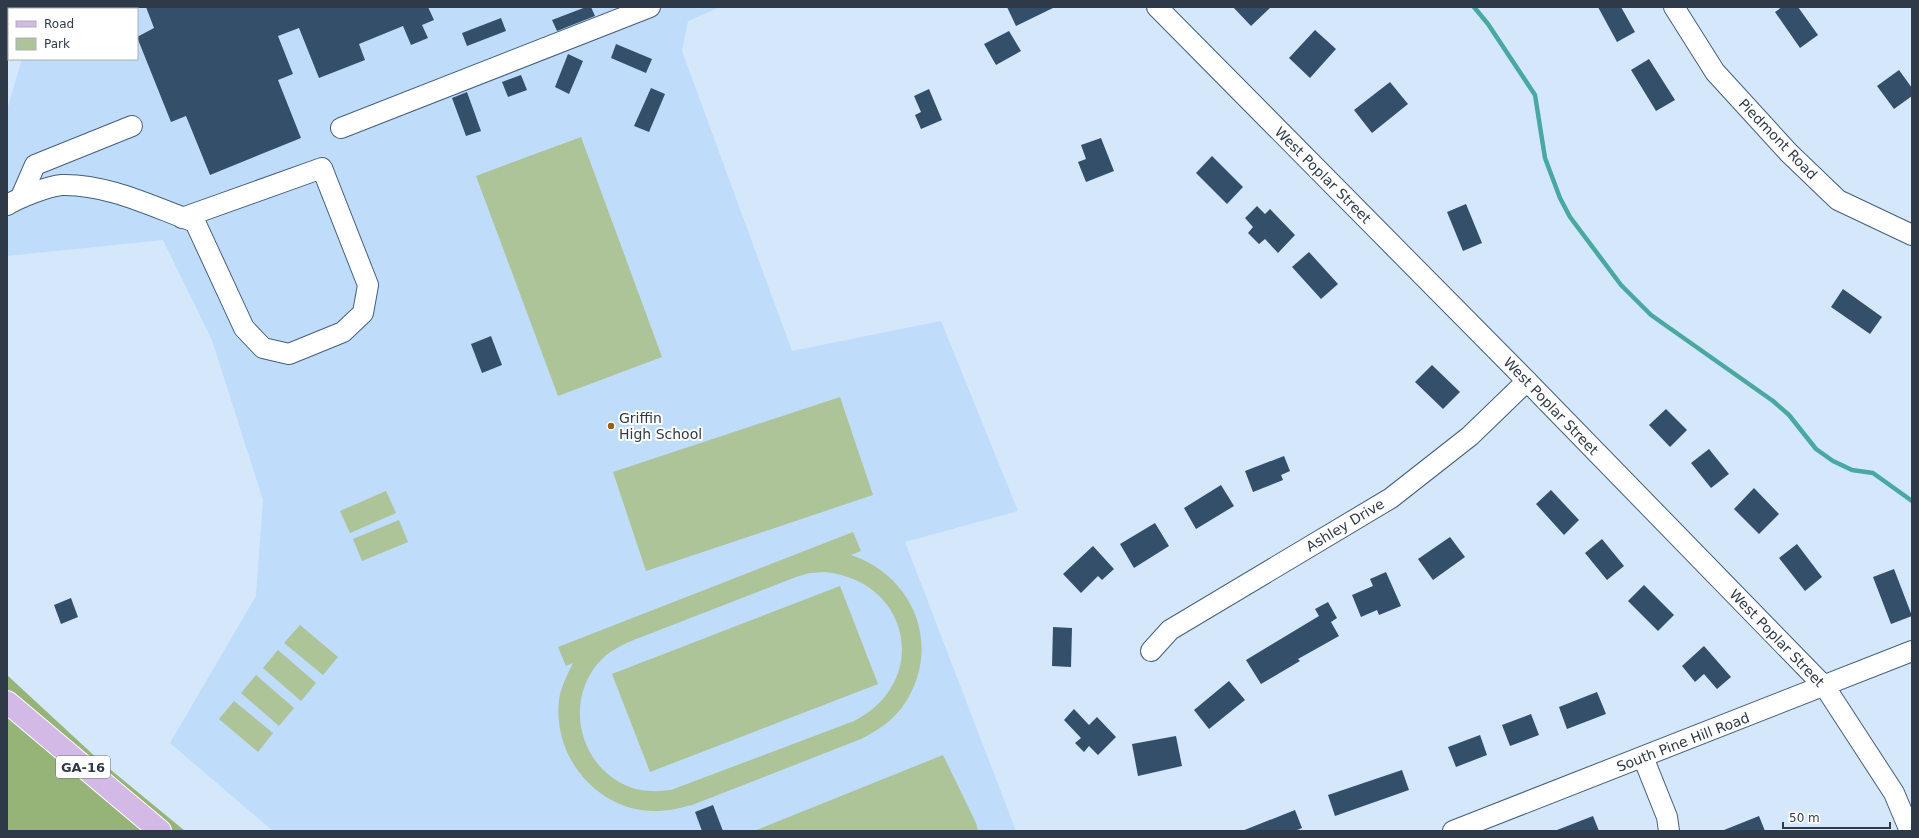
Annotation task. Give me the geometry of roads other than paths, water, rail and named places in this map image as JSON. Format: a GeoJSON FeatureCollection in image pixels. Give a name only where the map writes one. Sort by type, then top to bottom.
{"type":"FeatureCollection","features":[{"type":"Feature","properties":{"kind":"main road","name":"GA-16"},"geometry":{"type":"LineString","coordinates":[[7,702],[160,831]]}},
{"type":"Feature","properties":{"kind":"street"},"geometry":{"type":"LineString","coordinates":[[341,128],[650,7]]}},
{"type":"Feature","properties":{"kind":"street","name":"West Poplar Street"},"geometry":{"type":"LineString","coordinates":[[1157,7],[1526,381],[1824,687],[1894,794],[1910,831]]}},
{"type":"Feature","properties":{"kind":"street","name":"Piedmont Road"},"geometry":{"type":"LineString","coordinates":[[1674,7],[1715,72],[1789,153],[1838,200],[1912,235]]}},
{"type":"Feature","properties":{"kind":"street"},"geometry":{"type":"LineString","coordinates":[[14,201],[35,165],[132,126]]}},
{"type":"Feature","properties":{"kind":"street"},"geometry":{"type":"LineString","coordinates":[[14,201],[61,185],[103,189],[182,218],[195,222],[244,328],[263,348],[289,354],[343,332],[363,313],[368,285],[322,168],[182,218]]}},
{"type":"Feature","properties":{"kind":"street","name":"Ashley Drive"},"geometry":{"type":"LineString","coordinates":[[1151,651],[1170,630],[1391,498],[1470,436],[1526,381]]}},
{"type":"Feature","properties":{"kind":"street","name":"South Pine Hill Road"},"geometry":{"type":"LineString","coordinates":[[1456,830],[1824,687],[1912,651]]}},
{"type":"Feature","properties":{"kind":"street"},"geometry":{"type":"LineString","coordinates":[[1642,757],[1667,817],[1669,831]]}},
{"type":"Feature","properties":{"kind":"waterway"},"geometry":{"type":"LineString","coordinates":[[1474,7],[1488,24],[1535,95],[1545,158],[1560,198],[1570,217],[1621,285],[1651,315],[1773,401],[1789,415],[1816,449],[1833,461],[1852,470],[1873,473],[1912,501]]}},
{"type":"Feature","properties":{"kind":"place","name":"Griffin High School"},"geometry":{"type":"Point","coordinates":[611,426]}}]}
